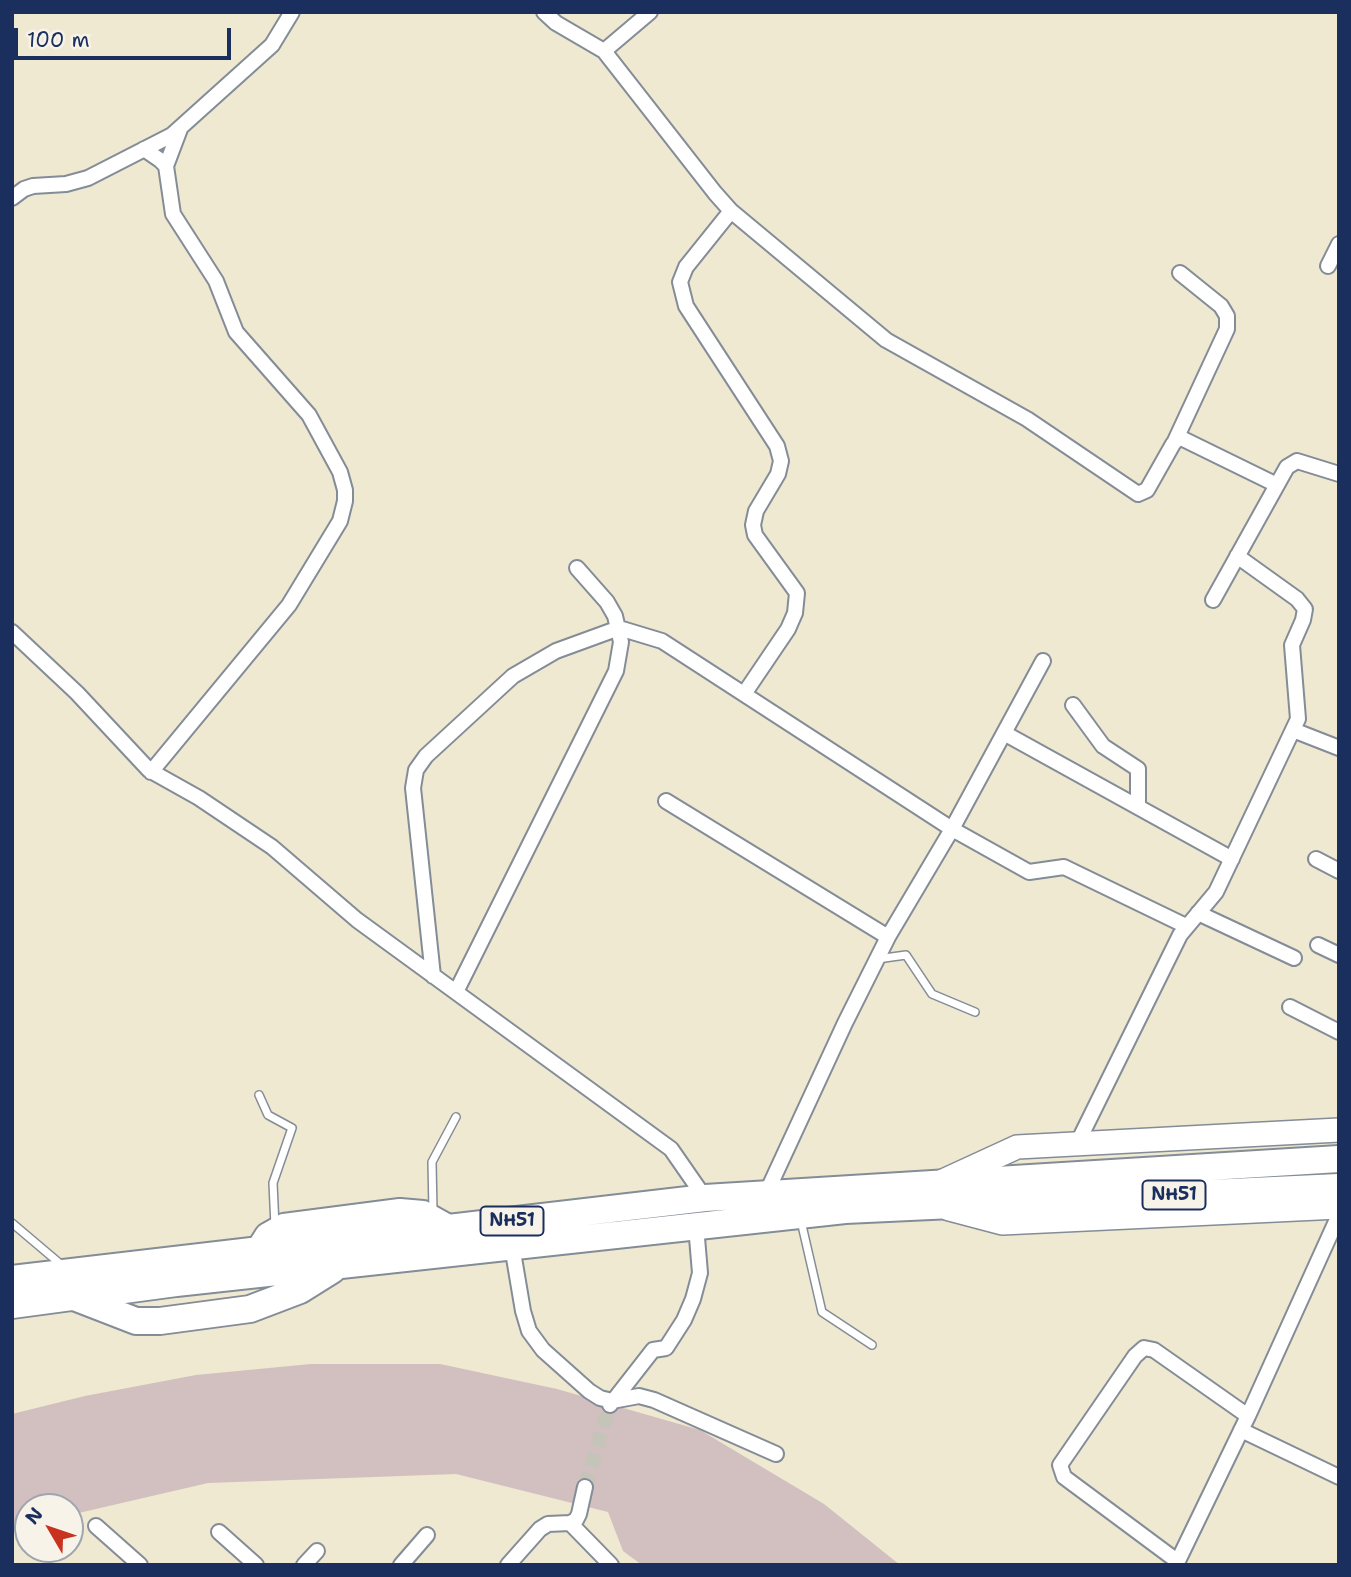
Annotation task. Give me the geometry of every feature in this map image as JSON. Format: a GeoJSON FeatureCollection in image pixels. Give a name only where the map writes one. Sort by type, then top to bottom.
{"type":"FeatureCollection","features":[{"type":"Feature","properties":{"kind":"highway","name":"NH51"},"geometry":{"type":"LineString","coordinates":[[1011,1191],[1339,1159]]}},
{"type":"Feature","properties":{"kind":"highway","name":"NH51"},"geometry":{"type":"LineString","coordinates":[[12,1305],[71,1284],[267,1240],[705,1198],[1339,1186]]}},
{"type":"Feature","properties":{"kind":"highway","name":"NH51"},"geometry":{"type":"LineString","coordinates":[[12,1279],[71,1284],[340,1265],[845,1210],[938,1195]]}},
{"type":"Feature","properties":{"kind":"highway"},"geometry":{"type":"LineString","coordinates":[[71,1284],[136,1321],[160,1321],[250,1310],[300,1290],[340,1265]]}},
{"type":"Feature","properties":{"kind":"main road"},"geometry":{"type":"LineString","coordinates":[[938,1195],[1017,1147],[1339,1130]]}},
{"type":"Feature","properties":{"kind":"main road"},"geometry":{"type":"LineString","coordinates":[[938,1195],[1002,1223],[1339,1207]]}},
{"type":"Feature","properties":{"kind":"street"},"geometry":{"type":"LineString","coordinates":[[12,198],[33,186],[66,184],[88,178],[164,140],[180,129],[272,45],[292,12]]}},
{"type":"Feature","properties":{"kind":"street"},"geometry":{"type":"LineString","coordinates":[[544,12],[556,23],[604,51],[731,211],[886,340],[1027,419],[1138,494],[1147,490],[1175,440],[1227,329],[1227,316],[1221,306],[1180,273]]}},
{"type":"Feature","properties":{"kind":"street"},"geometry":{"type":"LineString","coordinates":[[604,51],[650,12]]}},
{"type":"Feature","properties":{"kind":"street"},"geometry":{"type":"LineString","coordinates":[[151,772],[290,602],[334,531],[345,501],[340,472],[313,420],[236,331],[216,281],[176,219],[171,207],[166,166],[180,129]]}},
{"type":"Feature","properties":{"kind":"street"},"geometry":{"type":"LineString","coordinates":[[144,149],[166,166]]}},
{"type":"Feature","properties":{"kind":"street"},"geometry":{"type":"LineString","coordinates":[[731,211],[686,267],[680,282],[686,306],[777,446],[781,461],[778,474],[756,511],[753,525],[755,535],[797,593],[788,629],[744,694]]}},
{"type":"Feature","properties":{"kind":"street"},"geometry":{"type":"LineString","coordinates":[[1328,266],[1339,244]]}},
{"type":"Feature","properties":{"kind":"street"},"geometry":{"type":"LineString","coordinates":[[1175,440],[1185,439],[1277,485]]}},
{"type":"Feature","properties":{"kind":"street"},"geometry":{"type":"LineString","coordinates":[[1213,600],[1287,467],[1297,461],[1339,474]]}},
{"type":"Feature","properties":{"kind":"street"},"geometry":{"type":"LineString","coordinates":[[1077,1144],[1186,926],[1213,897],[1293,730],[1298,714],[1292,645],[1305,609],[1297,599],[1237,556]]}},
{"type":"Feature","properties":{"kind":"street"},"geometry":{"type":"LineString","coordinates":[[456,992],[611,683],[619,657],[619,628],[615,616],[607,601],[577,568]]}},
{"type":"Feature","properties":{"kind":"street"},"geometry":{"type":"LineString","coordinates":[[433,976],[413,788],[416,770],[426,756],[502,684],[520,671],[556,651],[619,628],[656,638],[952,829],[1029,872],[1064,867],[1186,926]]}},
{"type":"Feature","properties":{"kind":"street"},"geometry":{"type":"LineString","coordinates":[[12,632],[77,693],[151,772],[199,798],[271,847],[354,917],[671,1149],[705,1198]]}},
{"type":"Feature","properties":{"kind":"street"},"geometry":{"type":"LineString","coordinates":[[765,1196],[888,937],[952,829],[1043,661]]}},
{"type":"Feature","properties":{"kind":"street"},"geometry":{"type":"LineString","coordinates":[[1073,705],[1100,743],[1138,769],[1138,807]]}},
{"type":"Feature","properties":{"kind":"street"},"geometry":{"type":"LineString","coordinates":[[1293,730],[1339,748]]}},
{"type":"Feature","properties":{"kind":"street"},"geometry":{"type":"LineString","coordinates":[[1004,733],[1232,859]]}},
{"type":"Feature","properties":{"kind":"street"},"geometry":{"type":"LineString","coordinates":[[666,802],[888,937]]}},
{"type":"Feature","properties":{"kind":"street"},"geometry":{"type":"LineString","coordinates":[[1317,859],[1339,871]]}},
{"type":"Feature","properties":{"kind":"street"},"geometry":{"type":"LineString","coordinates":[[1198,913],[1294,958]]}},
{"type":"Feature","properties":{"kind":"street"},"geometry":{"type":"LineString","coordinates":[[1318,945],[1339,956]]}},
{"type":"Feature","properties":{"kind":"street"},"geometry":{"type":"LineString","coordinates":[[1290,1007],[1339,1032]]}},
{"type":"Feature","properties":{"kind":"street"},"geometry":{"type":"LineString","coordinates":[[1248,1416],[1154,1350],[1144,1348],[1135,1356],[1060,1465],[1064,1477],[1177,1563],[1248,1416],[1339,1215]]}},
{"type":"Feature","properties":{"kind":"street"},"geometry":{"type":"LineString","coordinates":[[610,1404],[653,1350],[666,1348],[688,1311],[700,1273],[696,1226]]}},
{"type":"Feature","properties":{"kind":"street"},"geometry":{"type":"LineString","coordinates":[[512,1246],[529,1331],[543,1350],[589,1391],[610,1404],[639,1396],[653,1400],[776,1454]]}},
{"type":"Feature","properties":{"kind":"street"},"geometry":{"type":"LineString","coordinates":[[1241,1430],[1339,1478]]}},
{"type":"Feature","properties":{"kind":"street"},"geometry":{"type":"LineString","coordinates":[[508,1565],[540,1529],[548,1524],[570,1523],[576,1520],[586,1487]]}},
{"type":"Feature","properties":{"kind":"street"},"geometry":{"type":"LineString","coordinates":[[570,1523],[614,1565]]}},
{"type":"Feature","properties":{"kind":"street"},"geometry":{"type":"LineString","coordinates":[[96,1526],[140,1565]]}},
{"type":"Feature","properties":{"kind":"street"},"geometry":{"type":"LineString","coordinates":[[219,1532],[256,1565]]}},
{"type":"Feature","properties":{"kind":"street"},"geometry":{"type":"LineString","coordinates":[[401,1565],[427,1535]]}},
{"type":"Feature","properties":{"kind":"street"},"geometry":{"type":"LineString","coordinates":[[304,1565],[317,1551]]}},
{"type":"Feature","properties":{"kind":"lane"},"geometry":{"type":"LineString","coordinates":[[877,959],[906,955],[932,994],[975,1012]]}},
{"type":"Feature","properties":{"kind":"lane"},"geometry":{"type":"LineString","coordinates":[[259,1095],[270,1117],[292,1128],[273,1184],[267,1240]]}},
{"type":"Feature","properties":{"kind":"lane"},"geometry":{"type":"LineString","coordinates":[[440,1224],[432,1162],[456,1118]]}},
{"type":"Feature","properties":{"kind":"lane"},"geometry":{"type":"LineString","coordinates":[[800,1215],[822,1312],[872,1345]]}},
{"type":"Feature","properties":{"kind":"lane"},"geometry":{"type":"LineString","coordinates":[[12,1223],[71,1284]]}},
{"type":"Feature","properties":{"kind":"shaded area"},"geometry":{"type":"Polygon","coordinates":[[[311,1364],[440,1364],[557,1389],[700,1430],[824,1504],[900,1565],[642,1565],[623,1551],[608,1512],[456,1474],[208,1483],[84,1512],[84,1493],[14,1493],[12,1529],[12,1414],[85,1396],[196,1375],[311,1364]]]}},
{"type":"Feature","properties":{"kind":"tunnel"},"geometry":{"type":"LineString","coordinates":[[585,1487],[609,1407]]}}]}
